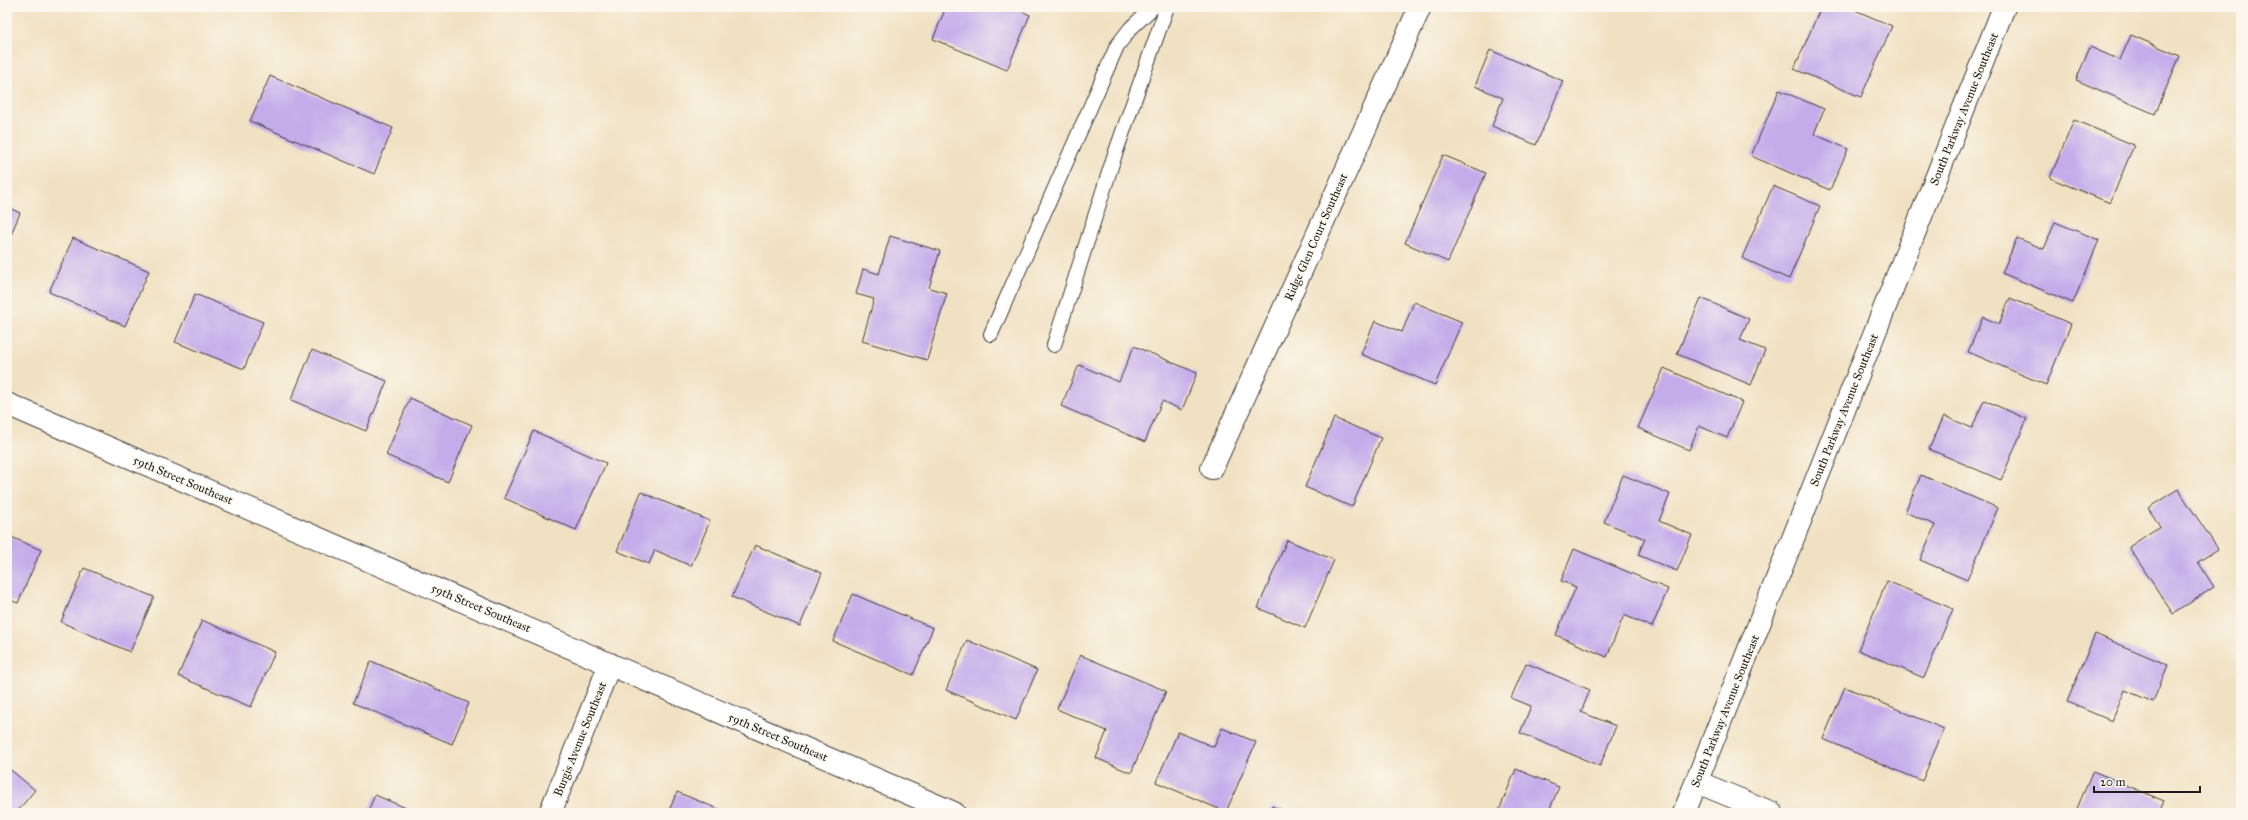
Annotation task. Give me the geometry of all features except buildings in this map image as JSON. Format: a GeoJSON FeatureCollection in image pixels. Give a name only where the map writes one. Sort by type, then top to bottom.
{"type":"FeatureCollection","features":[{"type":"Feature","properties":{"kind":"street","name":"Ridge Glen Court Southeast"},"geometry":{"type":"LineString","coordinates":[[1212,468],[1420,7]]}},
{"type":"Feature","properties":{"kind":"street","name":"South Parkway Avenue Southeast"},"geometry":{"type":"LineString","coordinates":[[1684,813],[2004,7]]}},
{"type":"Feature","properties":{"kind":"street","name":"59th Street Southeast"},"geometry":{"type":"LineString","coordinates":[[7,404],[954,813]]}},
{"type":"Feature","properties":{"kind":"street","name":"Burgis Avenue Southeast"},"geometry":{"type":"LineString","coordinates":[[550,813],[610,664]]}},
{"type":"Feature","properties":{"kind":"street"},"geometry":{"type":"LineString","coordinates":[[1697,782],[1772,813]]}},
{"type":"Feature","properties":{"kind":"lane"},"geometry":{"type":"LineString","coordinates":[[991,334],[1117,46],[1130,29],[1152,7]]}},
{"type":"Feature","properties":{"kind":"lane"},"geometry":{"type":"LineString","coordinates":[[1054,345],[1114,158],[1167,7]]}}]}
